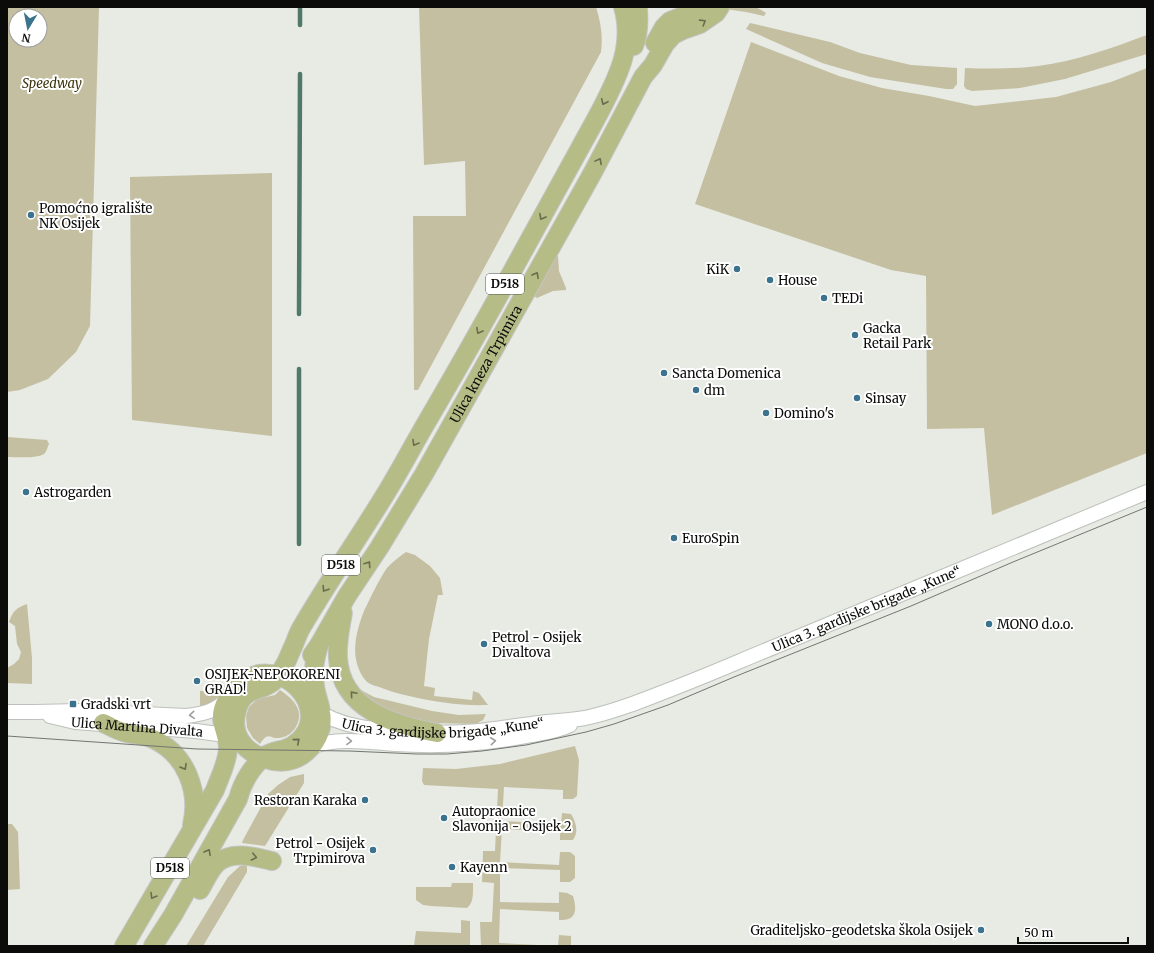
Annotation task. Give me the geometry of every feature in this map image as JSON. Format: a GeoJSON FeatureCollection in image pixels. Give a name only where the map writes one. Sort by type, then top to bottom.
{"type":"FeatureCollection","features":[{"type":"Feature","properties":{"kind":"main road"},"geometry":{"type":"LineString","coordinates":[[664,27],[670,21],[696,11],[701,7]]}},
{"type":"Feature","properties":{"kind":"main road","name":"D518"},"geometry":{"type":"LineString","coordinates":[[643,76],[673,35],[700,24],[716,13],[720,7]]}},
{"type":"Feature","properties":{"kind":"main road","name":"D518"},"geometry":{"type":"LineString","coordinates":[[633,8],[655,24],[673,30],[683,30]]}},
{"type":"Feature","properties":{"kind":"main road","name":"Ulica kneza Trpimira"},"geometry":{"type":"LineString","coordinates":[[278,676],[288,659],[298,633],[384,497],[473,342],[601,109],[620,67],[626,33],[626,20],[633,8]]}},
{"type":"Feature","properties":{"kind":"main road","name":"D518"},"geometry":{"type":"LineString","coordinates":[[643,76],[654,46],[664,27]]}},
{"type":"Feature","properties":{"kind":"main road","name":"Ulica kneza Trpimira"},"geometry":{"type":"LineString","coordinates":[[311,704],[303,685],[305,667],[309,658],[319,645],[347,596],[379,548],[424,474],[588,181],[643,76]]}},
{"type":"Feature","properties":{"kind":"main road"},"geometry":{"type":"LineString","coordinates":[[347,596],[340,631],[338,659],[344,683],[352,695],[365,707],[379,716],[398,724],[437,733]]}},
{"type":"Feature","properties":{"kind":"main road","name":"Ulica kneza Trpimira"},"geometry":{"type":"LineString","coordinates":[[260,674],[270,668],[287,643],[298,633]]}},
{"type":"Feature","properties":{"kind":"main road","name":"Ulica kneza Trpimira"},"geometry":{"type":"LineString","coordinates":[[311,704],[315,687],[314,662],[319,645]]}},
{"type":"Feature","properties":{"kind":"main road"},"geometry":{"type":"LineString","coordinates":[[260,674],[278,676],[294,684],[299,688],[311,704]]}},
{"type":"Feature","properties":{"kind":"main road","name":"D518"},"geometry":{"type":"LineString","coordinates":[[260,674],[252,676],[238,685],[227,700],[221,717],[222,722],[232,738],[247,750],[270,761],[290,761],[299,757],[311,748],[317,740],[320,732],[311,704]]}},
{"type":"Feature","properties":{"kind":"main road","name":"D518"},"geometry":{"type":"LineString","coordinates":[[124,946],[215,790],[224,768],[227,745],[236,732],[236,715],[240,701],[254,690],[274,682],[278,676]]}},
{"type":"Feature","properties":{"kind":"main road","name":"D518"},"geometry":{"type":"LineString","coordinates":[[238,799],[246,779],[262,758],[271,752],[292,746],[305,734],[309,725],[311,704]]}},
{"type":"Feature","properties":{"kind":"main road"},"geometry":{"type":"LineString","coordinates":[[103,724],[122,732],[152,739],[167,747],[181,761],[191,781],[194,800],[193,822],[189,835]]}},
{"type":"Feature","properties":{"kind":"main road","name":"D518"},"geometry":{"type":"LineString","coordinates":[[153,946],[173,915],[238,799],[260,774],[280,762]]}},
{"type":"Feature","properties":{"kind":"main road"},"geometry":{"type":"LineString","coordinates":[[173,915],[183,911],[193,902],[209,875],[217,864],[225,858],[233,856],[247,856],[272,861]]}},
{"type":"Feature","properties":{"kind":"street","name":"Ulica 3. gardijske brigade „Kune“"},"geometry":{"type":"LineString","coordinates":[[311,704],[328,717],[338,721],[366,728],[390,731],[437,733],[478,731],[583,718],[644,700],[1147,492]]}},
{"type":"Feature","properties":{"kind":"street","name":"Ulica Martina Divalta"},"geometry":{"type":"LineString","coordinates":[[7,712],[79,711],[186,716],[203,714],[212,711],[220,707],[227,700]]}},
{"type":"Feature","properties":{"kind":"street","name":"Ulica Martina Divalta"},"geometry":{"type":"LineString","coordinates":[[34,712],[75,722],[196,731],[232,738]]}},
{"type":"Feature","properties":{"kind":"street","name":"Ulica 3. gardijske brigade „Kune“"},"geometry":{"type":"LineString","coordinates":[[311,748],[322,743],[340,741],[417,745],[493,742],[551,732],[567,727],[583,718]]}},
{"type":"Feature","properties":{"kind":"green space","name":"Speedway"},"geometry":{"type":"Polygon","coordinates":[[[7,7],[99,7],[90,326],[76,352],[48,379],[20,390],[7,392],[7,7]]]}},
{"type":"Feature","properties":{"kind":"green space"},"geometry":{"type":"Polygon","coordinates":[[[419,7],[596,7],[602,40],[601,52],[418,390],[414,390],[413,216],[466,216],[465,161],[424,165],[419,7]]]}},
{"type":"Feature","properties":{"kind":"green space"},"geometry":{"type":"Polygon","coordinates":[[[726,7],[756,7],[766,13],[764,16],[725,9],[726,7]]]}},
{"type":"Feature","properties":{"kind":"green space"},"geometry":{"type":"Polygon","coordinates":[[[750,23],[830,42],[860,53],[911,65],[957,68],[957,84],[953,89],[946,89],[870,77],[822,63],[746,29],[750,23]]]}},
{"type":"Feature","properties":{"kind":"green space"},"geometry":{"type":"Polygon","coordinates":[[[1147,35],[1147,54],[1065,79],[1020,88],[972,91],[966,89],[964,86],[965,68],[992,69],[1052,64],[1094,54],[1147,35]]]}},
{"type":"Feature","properties":{"kind":"green space"},"geometry":{"type":"Polygon","coordinates":[[[751,42],[839,76],[882,88],[975,106],[1056,97],[1111,82],[1147,68],[1147,453],[992,515],[984,428],[927,429],[926,276],[891,270],[695,204],[751,42]]]}},
{"type":"Feature","properties":{"kind":"green space"},"geometry":{"type":"Polygon","coordinates":[[[272,173],[272,436],[132,420],[130,177],[272,173]]]}},
{"type":"Feature","properties":{"kind":"green space"},"geometry":{"type":"Polygon","coordinates":[[[558,256],[559,271],[566,290],[553,291],[537,298],[534,296],[555,257],[558,256]]]}},
{"type":"Feature","properties":{"kind":"green space"},"geometry":{"type":"Polygon","coordinates":[[[7,437],[47,440],[49,444],[45,453],[42,455],[7,457],[7,437]]]}},
{"type":"Feature","properties":{"kind":"green space"},"geometry":{"type":"Polygon","coordinates":[[[406,552],[415,555],[430,566],[440,578],[443,595],[438,595],[429,639],[424,686],[435,688],[434,696],[472,700],[473,691],[479,693],[488,705],[448,703],[390,691],[370,684],[361,673],[357,664],[355,647],[358,629],[364,611],[387,568],[406,552]]]}},
{"type":"Feature","properties":{"kind":"green space"},"geometry":{"type":"Polygon","coordinates":[[[27,604],[32,658],[32,684],[7,683],[7,668],[19,659],[21,652],[17,644],[15,626],[9,622],[15,610],[27,604]]]}},
{"type":"Feature","properties":{"kind":"green space"},"geometry":{"type":"Polygon","coordinates":[[[359,689],[374,697],[432,711],[459,715],[486,714],[483,720],[476,724],[431,723],[392,713],[369,702],[359,689]]]}},
{"type":"Feature","properties":{"kind":"green space"},"geometry":{"type":"Polygon","coordinates":[[[225,690],[220,696],[200,707],[200,691],[225,690]]]}},
{"type":"Feature","properties":{"kind":"green space"},"geometry":{"type":"Polygon","coordinates":[[[280,690],[291,698],[298,709],[299,717],[297,725],[288,735],[280,738],[267,736],[260,744],[253,738],[247,728],[246,716],[249,707],[257,699],[275,695],[280,690]]]}},
{"type":"Feature","properties":{"kind":"green space"},"geometry":{"type":"Polygon","coordinates":[[[575,746],[579,760],[577,796],[573,799],[563,799],[563,790],[504,787],[502,821],[561,824],[562,813],[571,814],[574,820],[576,834],[573,840],[560,840],[560,832],[502,829],[500,862],[559,865],[560,852],[570,852],[575,856],[575,878],[570,882],[560,882],[560,870],[500,868],[500,902],[559,903],[559,892],[567,893],[573,896],[575,910],[572,917],[569,919],[559,920],[559,912],[500,909],[499,943],[558,946],[481,946],[480,922],[492,922],[494,883],[482,882],[483,851],[495,851],[498,789],[424,785],[422,781],[423,768],[456,769],[500,764],[575,746]]]}},
{"type":"Feature","properties":{"kind":"green space"},"geometry":{"type":"Polygon","coordinates":[[[304,774],[304,783],[265,846],[242,843],[268,794],[290,777],[304,774]]]}},
{"type":"Feature","properties":{"kind":"green space"},"geometry":{"type":"Polygon","coordinates":[[[7,824],[12,824],[18,832],[20,889],[7,890],[7,824]]]}},
{"type":"Feature","properties":{"kind":"green space"},"geometry":{"type":"Polygon","coordinates":[[[247,864],[247,872],[203,946],[186,946],[228,877],[240,866],[247,864]]]}},
{"type":"Feature","properties":{"kind":"green space"},"geometry":{"type":"Polygon","coordinates":[[[452,883],[473,883],[472,900],[467,908],[423,905],[416,900],[416,887],[451,887],[452,883]]]}},
{"type":"Feature","properties":{"kind":"green space"},"geometry":{"type":"Polygon","coordinates":[[[461,920],[470,921],[470,946],[414,946],[416,931],[461,933],[461,920]]]}},
{"type":"Feature","properties":{"kind":"green space"},"geometry":{"type":"Polygon","coordinates":[[[559,935],[571,936],[571,946],[558,946],[559,935]]]}},
{"type":"Feature","properties":{"kind":"waterway"},"geometry":{"type":"LineString","coordinates":[[300,7],[300,25]]}},
{"type":"Feature","properties":{"kind":"waterway"},"geometry":{"type":"LineString","coordinates":[[299,314],[300,74]]}},
{"type":"Feature","properties":{"kind":"waterway"},"geometry":{"type":"LineString","coordinates":[[299,369],[299,544]]}},
{"type":"Feature","properties":{"kind":"tram line"},"geometry":{"type":"LineString","coordinates":[[7,736],[197,749],[349,751],[417,754],[447,754],[526,745],[586,732],[668,705],[911,606],[1147,507]]}},
{"type":"Feature","properties":{"kind":"place","name":"Pomoćno igralište NK Osijek"},"geometry":{"type":"Point","coordinates":[31,215]}},
{"type":"Feature","properties":{"kind":"place","name":"KiK"},"geometry":{"type":"Point","coordinates":[737,269]}},
{"type":"Feature","properties":{"kind":"place","name":"House"},"geometry":{"type":"Point","coordinates":[770,280]}},
{"type":"Feature","properties":{"kind":"place","name":"TEDi"},"geometry":{"type":"Point","coordinates":[824,298]}},
{"type":"Feature","properties":{"kind":"place","name":"Gacka Retail Park"},"geometry":{"type":"Point","coordinates":[855,335]}},
{"type":"Feature","properties":{"kind":"place","name":"Sancta Domenica"},"geometry":{"type":"Point","coordinates":[664,373]}},
{"type":"Feature","properties":{"kind":"place","name":"dm"},"geometry":{"type":"Point","coordinates":[696,390]}},
{"type":"Feature","properties":{"kind":"place","name":"Sinsay"},"geometry":{"type":"Point","coordinates":[857,398]}},
{"type":"Feature","properties":{"kind":"place","name":"Domino's"},"geometry":{"type":"Point","coordinates":[766,413]}},
{"type":"Feature","properties":{"kind":"place","name":"Astrogarden"},"geometry":{"type":"Point","coordinates":[26,492]}},
{"type":"Feature","properties":{"kind":"place","name":"EuroSpin"},"geometry":{"type":"Point","coordinates":[674,538]}},
{"type":"Feature","properties":{"kind":"place","name":"MONO d.o.o."},"geometry":{"type":"Point","coordinates":[989,624]}},
{"type":"Feature","properties":{"kind":"place","name":"Petrol - Osijek Divaltova"},"geometry":{"type":"Point","coordinates":[484,644]}},
{"type":"Feature","properties":{"kind":"place","name":"OSIJEK-NEPOKORENI GRAD!"},"geometry":{"type":"Point","coordinates":[197,681]}},
{"type":"Feature","properties":{"kind":"place","name":"Gradski vrt"},"geometry":{"type":"Point","coordinates":[73,704]}},
{"type":"Feature","properties":{"kind":"place","name":"Restoran Karaka"},"geometry":{"type":"Point","coordinates":[365,800]}},
{"type":"Feature","properties":{"kind":"place","name":"Autopraonice Slavonija - Osijek 2"},"geometry":{"type":"Point","coordinates":[444,818]}},
{"type":"Feature","properties":{"kind":"place","name":"Petrol - Osijek Trpimirova"},"geometry":{"type":"Point","coordinates":[373,850]}},
{"type":"Feature","properties":{"kind":"place","name":"Kayenn"},"geometry":{"type":"Point","coordinates":[452,867]}},
{"type":"Feature","properties":{"kind":"place","name":"Graditeljsko-geodetska škola Osijek"},"geometry":{"type":"Point","coordinates":[981,930]}}]}
